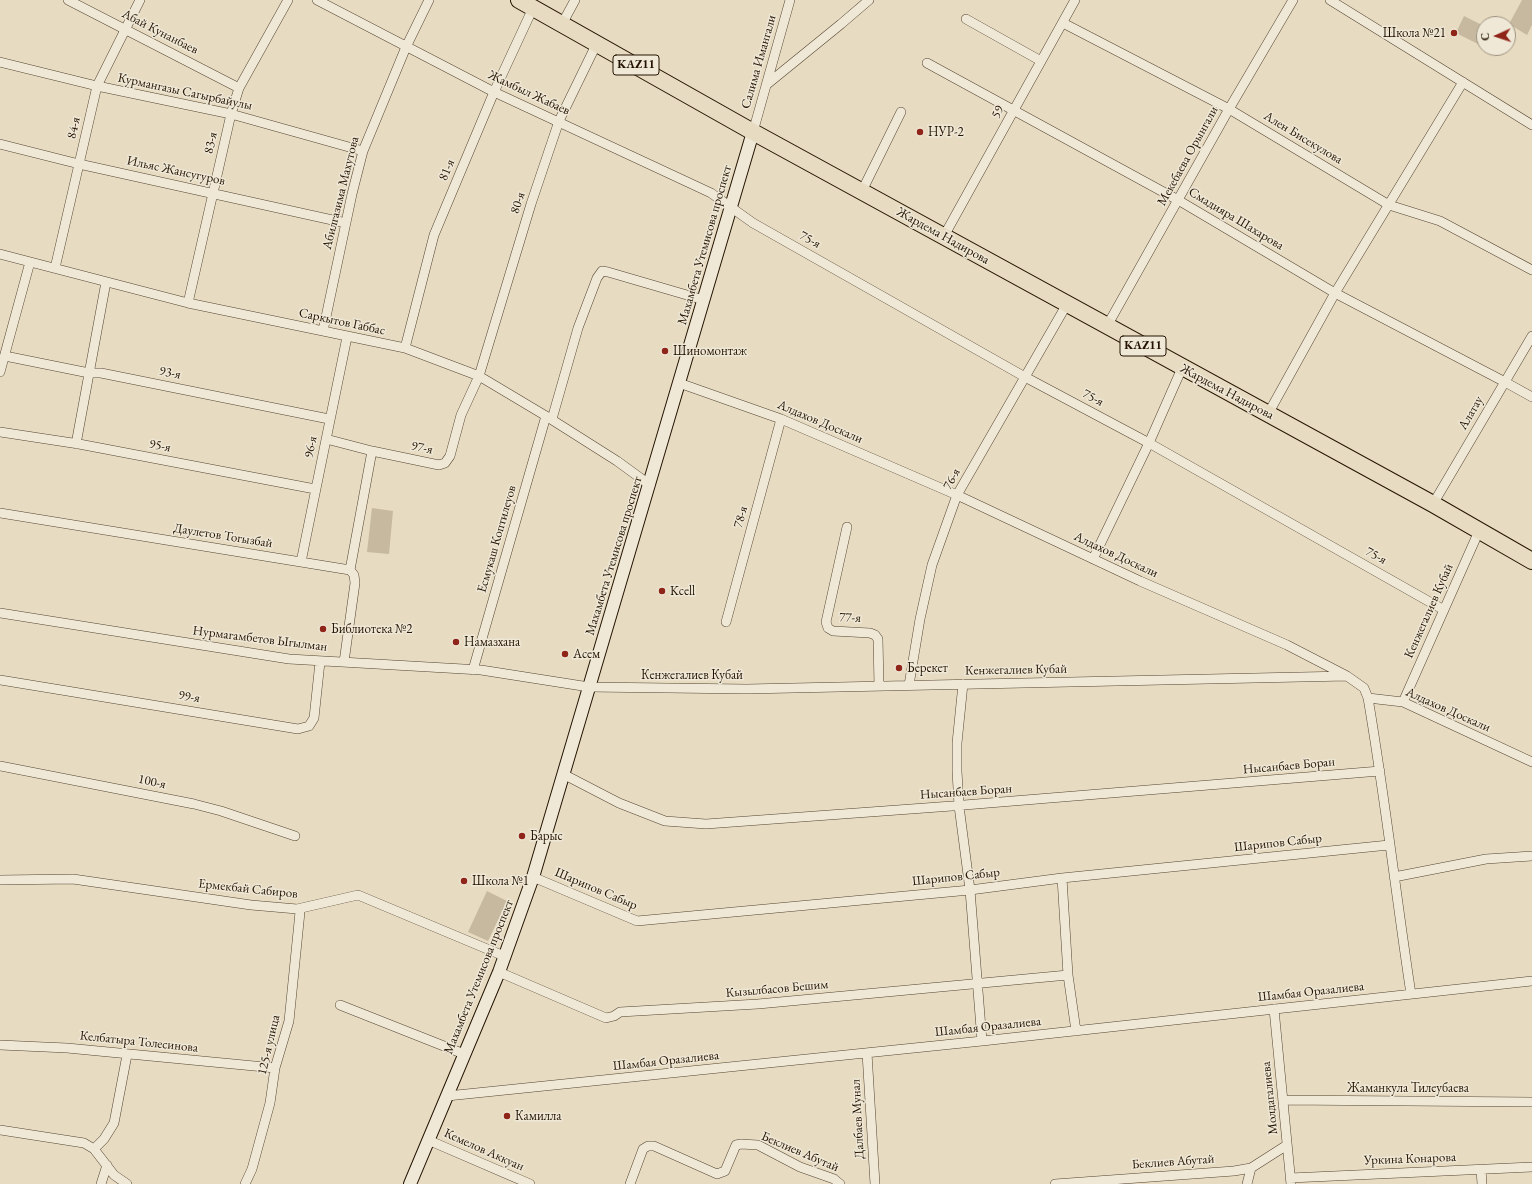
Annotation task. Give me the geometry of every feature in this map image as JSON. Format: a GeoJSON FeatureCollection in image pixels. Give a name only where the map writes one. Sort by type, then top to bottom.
{"type":"FeatureCollection","features":[{"type":"Feature","properties":{"kind":"highway","name":"KAZ11"},"geometry":{"type":"LineString","coordinates":[[518,0],[753,132]]}},
{"type":"Feature","properties":{"kind":"highway","name":"Жардема Надирова"},"geometry":{"type":"LineString","coordinates":[[753,132],[1433,504],[1532,561]]}},
{"type":"Feature","properties":{"kind":"street","name":"Абай Кунанбаев"},"geometry":{"type":"LineString","coordinates":[[68,0],[239,88]]}},
{"type":"Feature","properties":{"kind":"street","name":"84-я"},"geometry":{"type":"LineString","coordinates":[[55,268],[97,86],[140,0]]}},
{"type":"Feature","properties":{"kind":"street","name":"83-я"},"geometry":{"type":"LineString","coordinates":[[188,303],[212,192],[231,114],[239,88],[288,0]]}},
{"type":"Feature","properties":{"kind":"street","name":"Жамбыл Жабаев"},"geometry":{"type":"LineString","coordinates":[[317,0],[494,92],[711,193],[731,207]]}},
{"type":"Feature","properties":{"kind":"street","name":"Абилгазима Махутова"},"geometry":{"type":"LineString","coordinates":[[322,332],[363,151],[406,47],[429,0]]}},
{"type":"Feature","properties":{"kind":"street"},"geometry":{"type":"LineString","coordinates":[[562,24],[575,0]]}},
{"type":"Feature","properties":{"kind":"street","name":"Салима Имангали"},"geometry":{"type":"LineString","coordinates":[[753,132],[790,0]]}},
{"type":"Feature","properties":{"kind":"street"},"geometry":{"type":"LineString","coordinates":[[766,85],[869,0]]}},
{"type":"Feature","properties":{"kind":"street","name":"59"},"geometry":{"type":"LineString","coordinates":[[944,236],[1075,0]]}},
{"type":"Feature","properties":{"kind":"street","name":"Мекебаева Орынгали"},"geometry":{"type":"LineString","coordinates":[[1107,326],[1229,109],[1293,0]]}},
{"type":"Feature","properties":{"kind":"street"},"geometry":{"type":"LineString","coordinates":[[1330,0],[1532,125]]}},
{"type":"Feature","properties":{"kind":"street","name":"81-я"},"geometry":{"type":"LineString","coordinates":[[404,348],[434,235],[494,92],[533,8]]}},
{"type":"Feature","properties":{"kind":"street"},"geometry":{"type":"LineString","coordinates":[[966,19],[1041,61]]}},
{"type":"Feature","properties":{"kind":"street","name":"Ален Бисекулова"},"geometry":{"type":"LineString","coordinates":[[1063,23],[1229,109],[1389,205],[1440,221],[1532,270]]}},
{"type":"Feature","properties":{"kind":"street","name":"80-я"},"geometry":{"type":"LineString","coordinates":[[479,376],[531,204],[559,121],[597,43]]}},
{"type":"Feature","properties":{"kind":"street","name":"Курмангазы Сагырбайулы"},"geometry":{"type":"LineString","coordinates":[[0,62],[97,86],[231,114],[363,151]]}},
{"type":"Feature","properties":{"kind":"street","name":"Смадияра Шахарова"},"geometry":{"type":"LineString","coordinates":[[927,62],[1178,200],[1335,293],[1532,397]]}},
{"type":"Feature","properties":{"kind":"street"},"geometry":{"type":"LineString","coordinates":[[1268,414],[1335,293],[1463,82]]}},
{"type":"Feature","properties":{"kind":"street"},"geometry":{"type":"LineString","coordinates":[[862,191],[901,112]]}},
{"type":"Feature","properties":{"kind":"street","name":"Махамбета Утемисова проспект"},"geometry":{"type":"LineString","coordinates":[[410,1184],[499,972],[533,877],[753,132]]}},
{"type":"Feature","properties":{"kind":"street","name":"Ильяс Жансугуров"},"geometry":{"type":"LineString","coordinates":[[0,144],[79,164],[212,192],[346,223]]}},
{"type":"Feature","properties":{"kind":"street","name":"75-я"},"geometry":{"type":"LineString","coordinates":[[731,207],[753,223],[1025,377],[1149,443],[1444,610]]}},
{"type":"Feature","properties":{"kind":"street","name":"Саркытов Габбас"},"geometry":{"type":"LineString","coordinates":[[0,254],[188,303],[404,348],[479,376],[549,417],[618,461],[650,484]]}},
{"type":"Feature","properties":{"kind":"street"},"geometry":{"type":"LineString","coordinates":[[0,371],[30,262]]}},
{"type":"Feature","properties":{"kind":"street","name":"Есмукаш Коптилеуов"},"geometry":{"type":"LineString","coordinates":[[472,670],[549,417],[578,328],[597,278],[602,271],[608,272],[704,300]]}},
{"type":"Feature","properties":{"kind":"street"},"geometry":{"type":"LineString","coordinates":[[76,444],[106,282]]}},
{"type":"Feature","properties":{"kind":"street","name":"76-я"},"geometry":{"type":"LineString","coordinates":[[908,685],[932,565],[957,495],[1067,304]]}},
{"type":"Feature","properties":{"kind":"street","name":"Алатау"},"geometry":{"type":"LineString","coordinates":[[1433,504],[1532,336]]}},
{"type":"Feature","properties":{"kind":"street","name":"96-я"},"geometry":{"type":"LineString","coordinates":[[301,562],[347,337]]}},
{"type":"Feature","properties":{"kind":"street","name":"93-я"},"geometry":{"type":"LineString","coordinates":[[5,356],[90,373],[101,373],[329,420]]}},
{"type":"Feature","properties":{"kind":"street"},"geometry":{"type":"LineString","coordinates":[[1093,559],[1149,443],[1182,368]]}},
{"type":"Feature","properties":{"kind":"street","name":"97-я"},"geometry":{"type":"LineString","coordinates":[[326,439],[372,451],[439,465],[445,463],[450,456],[461,415],[479,376]]}},
{"type":"Feature","properties":{"kind":"street","name":"Алдахов Доскали"},"geometry":{"type":"LineString","coordinates":[[679,383],[781,419],[957,495],[1093,559],[1286,645],[1347,676],[1364,688],[1368,698],[1403,702],[1532,762]]}},
{"type":"Feature","properties":{"kind":"street","name":"78-я"},"geometry":{"type":"LineString","coordinates":[[726,622],[781,419]]}},
{"type":"Feature","properties":{"kind":"street","name":"95-я"},"geometry":{"type":"LineString","coordinates":[[0,432],[76,444],[316,489]]}},
{"type":"Feature","properties":{"kind":"street"},"geometry":{"type":"LineString","coordinates":[[344,662],[355,583],[354,575],[350,570],[372,451]]}},
{"type":"Feature","properties":{"kind":"street","name":"Даулетов Тогызбай"},"geometry":{"type":"LineString","coordinates":[[0,513],[350,570]]}},
{"type":"Feature","properties":{"kind":"street","name":"77-я"},"geometry":{"type":"LineString","coordinates":[[847,527],[826,622],[828,628],[833,631],[870,633],[875,635],[878,639],[879,686]]}},
{"type":"Feature","properties":{"kind":"street","name":"Кенжегалиев Кубай"},"geometry":{"type":"LineString","coordinates":[[1403,702],[1479,531]]}},
{"type":"Feature","properties":{"kind":"street","name":"Нурмагамбетов Ыгылман"},"geometry":{"type":"LineString","coordinates":[[0,613],[289,659],[472,670],[589,687]]}},
{"type":"Feature","properties":{"kind":"street","name":"99-я"},"geometry":{"type":"LineString","coordinates":[[0,680],[298,729],[309,726],[314,718],[320,662]]}},
{"type":"Feature","properties":{"kind":"street","name":"Кенжегалиев Кубай"},"geometry":{"type":"LineString","coordinates":[[589,687],[747,689],[1347,676]]}},
{"type":"Feature","properties":{"kind":"street"},"geometry":{"type":"LineString","coordinates":[[963,684],[957,743],[956,771],[970,890],[982,1041]]}},
{"type":"Feature","properties":{"kind":"street"},"geometry":{"type":"LineString","coordinates":[[1368,698],[1380,771],[1389,845],[1411,994]]}},
{"type":"Feature","properties":{"kind":"street","name":"100-я"},"geometry":{"type":"LineString","coordinates":[[0,766],[114,787],[194,804],[221,811],[295,836]]}},
{"type":"Feature","properties":{"kind":"street","name":"Нысанбаев Боран"},"geometry":{"type":"LineString","coordinates":[[564,774],[619,803],[665,821],[706,824],[959,806],[1380,771]]}},
{"type":"Feature","properties":{"kind":"street","name":"Шарипов Сабыр"},"geometry":{"type":"LineString","coordinates":[[533,877],[637,921],[970,890],[1062,878],[1389,845]]}},
{"type":"Feature","properties":{"kind":"street"},"geometry":{"type":"LineString","coordinates":[[1394,877],[1486,859],[1532,856]]}},
{"type":"Feature","properties":{"kind":"street"},"geometry":{"type":"LineString","coordinates":[[1062,878],[1068,975],[1076,1031]]}},
{"type":"Feature","properties":{"kind":"street","name":"Ермекбай Сабиров"},"geometry":{"type":"LineString","coordinates":[[0,880],[73,879],[251,905],[297,909],[358,895],[504,956]]}},
{"type":"Feature","properties":{"kind":"street","name":"125-я улица"},"geometry":{"type":"LineString","coordinates":[[245,1184],[252,1169],[270,1103],[275,1068],[289,1021],[300,912],[297,909]]}},
{"type":"Feature","properties":{"kind":"street","name":"Кызылбасов Бешим"},"geometry":{"type":"LineString","coordinates":[[499,972],[606,1018],[614,1016],[620,1012],[758,1004],[1068,975]]}},
{"type":"Feature","properties":{"kind":"street","name":"Шамбая Оразалиева"},"geometry":{"type":"LineString","coordinates":[[447,1096],[982,1041],[1532,981]]}},
{"type":"Feature","properties":{"kind":"street"},"geometry":{"type":"LineString","coordinates":[[340,1005],[464,1054]]}},
{"type":"Feature","properties":{"kind":"street","name":"Молдагалиева"},"geometry":{"type":"LineString","coordinates":[[1274,1009],[1290,1181]]}},
{"type":"Feature","properties":{"kind":"street","name":"Келбатыра Толесинова"},"geometry":{"type":"LineString","coordinates":[[0,1045],[67,1048],[127,1055],[275,1068]]}},
{"type":"Feature","properties":{"kind":"street","name":"Далбаев Мунал"},"geometry":{"type":"LineString","coordinates":[[867,1053],[875,1184]]}},
{"type":"Feature","properties":{"kind":"street"},"geometry":{"type":"LineString","coordinates":[[94,1149],[104,1139],[114,1123],[127,1055]]}},
{"type":"Feature","properties":{"kind":"street","name":"Жаманкула Тилеубаева"},"geometry":{"type":"LineString","coordinates":[[1283,1100],[1532,1102]]}},
{"type":"Feature","properties":{"kind":"street"},"geometry":{"type":"LineString","coordinates":[[0,1130],[84,1143],[94,1149],[114,1175],[127,1184]]}},
{"type":"Feature","properties":{"kind":"street","name":"Кемелов Аккуан"},"geometry":{"type":"LineString","coordinates":[[428,1140],[530,1184]]}},
{"type":"Feature","properties":{"kind":"street","name":"Беклиев Абутай"},"geometry":{"type":"LineString","coordinates":[[630,1184],[644,1149],[648,1146],[654,1146],[717,1174],[722,1174],[725,1171],[736,1145],[741,1144],[758,1146],[800,1167],[834,1179],[840,1184]]}},
{"type":"Feature","properties":{"kind":"street","name":"Беклиев Абутай"},"geometry":{"type":"LineString","coordinates":[[1055,1184],[1234,1171],[1251,1168],[1287,1145]]}},
{"type":"Feature","properties":{"kind":"street"},"geometry":{"type":"LineString","coordinates":[[101,1184],[107,1165]]}},
{"type":"Feature","properties":{"kind":"street","name":"Уркина Конарова"},"geometry":{"type":"LineString","coordinates":[[1290,1181],[1532,1167]]}},
{"type":"Feature","properties":{"kind":"street"},"geometry":{"type":"LineString","coordinates":[[1247,1184],[1251,1168]]}},
{"type":"Feature","properties":{"kind":"street"},"geometry":{"type":"LineString","coordinates":[[1480,1170],[1482,1184]]}},
{"type":"Feature","properties":{"kind":"shaded area"},"geometry":{"type":"Polygon","coordinates":[[[1522,0],[1532,0],[1532,25],[1527,35],[1516,28],[1516,16],[1513,16],[1522,0]]]}},
{"type":"Feature","properties":{"kind":"shaded area"},"geometry":{"type":"Polygon","coordinates":[[[1464,16],[1476,22],[1476,43],[1456,33],[1464,16]]]}},
{"type":"Feature","properties":{"kind":"shaded area"},"geometry":{"type":"Polygon","coordinates":[[[372,508],[393,511],[389,554],[367,552],[372,508]]]}},
{"type":"Feature","properties":{"kind":"shaded area"},"geometry":{"type":"Polygon","coordinates":[[[487,891],[507,901],[488,941],[468,932],[487,891]]]}},
{"type":"Feature","properties":{"kind":"place","name":"Школа №21"},"geometry":{"type":"Point","coordinates":[1454,33]}},
{"type":"Feature","properties":{"kind":"place","name":"НУР-2"},"geometry":{"type":"Point","coordinates":[920,132]}},
{"type":"Feature","properties":{"kind":"place","name":"Шиномонтаж"},"geometry":{"type":"Point","coordinates":[665,351]}},
{"type":"Feature","properties":{"kind":"place","name":"Kcell"},"geometry":{"type":"Point","coordinates":[662,591]}},
{"type":"Feature","properties":{"kind":"place","name":"Библиотека №2"},"geometry":{"type":"Point","coordinates":[323,629]}},
{"type":"Feature","properties":{"kind":"place","name":"Намазхана"},"geometry":{"type":"Point","coordinates":[456,642]}},
{"type":"Feature","properties":{"kind":"place","name":"Асем"},"geometry":{"type":"Point","coordinates":[565,654]}},
{"type":"Feature","properties":{"kind":"place","name":"Берекет"},"geometry":{"type":"Point","coordinates":[899,668]}},
{"type":"Feature","properties":{"kind":"place","name":"Барыс"},"geometry":{"type":"Point","coordinates":[522,836]}},
{"type":"Feature","properties":{"kind":"place","name":"Школа №1"},"geometry":{"type":"Point","coordinates":[464,881]}},
{"type":"Feature","properties":{"kind":"place","name":"Камилла"},"geometry":{"type":"Point","coordinates":[507,1116]}}]}
